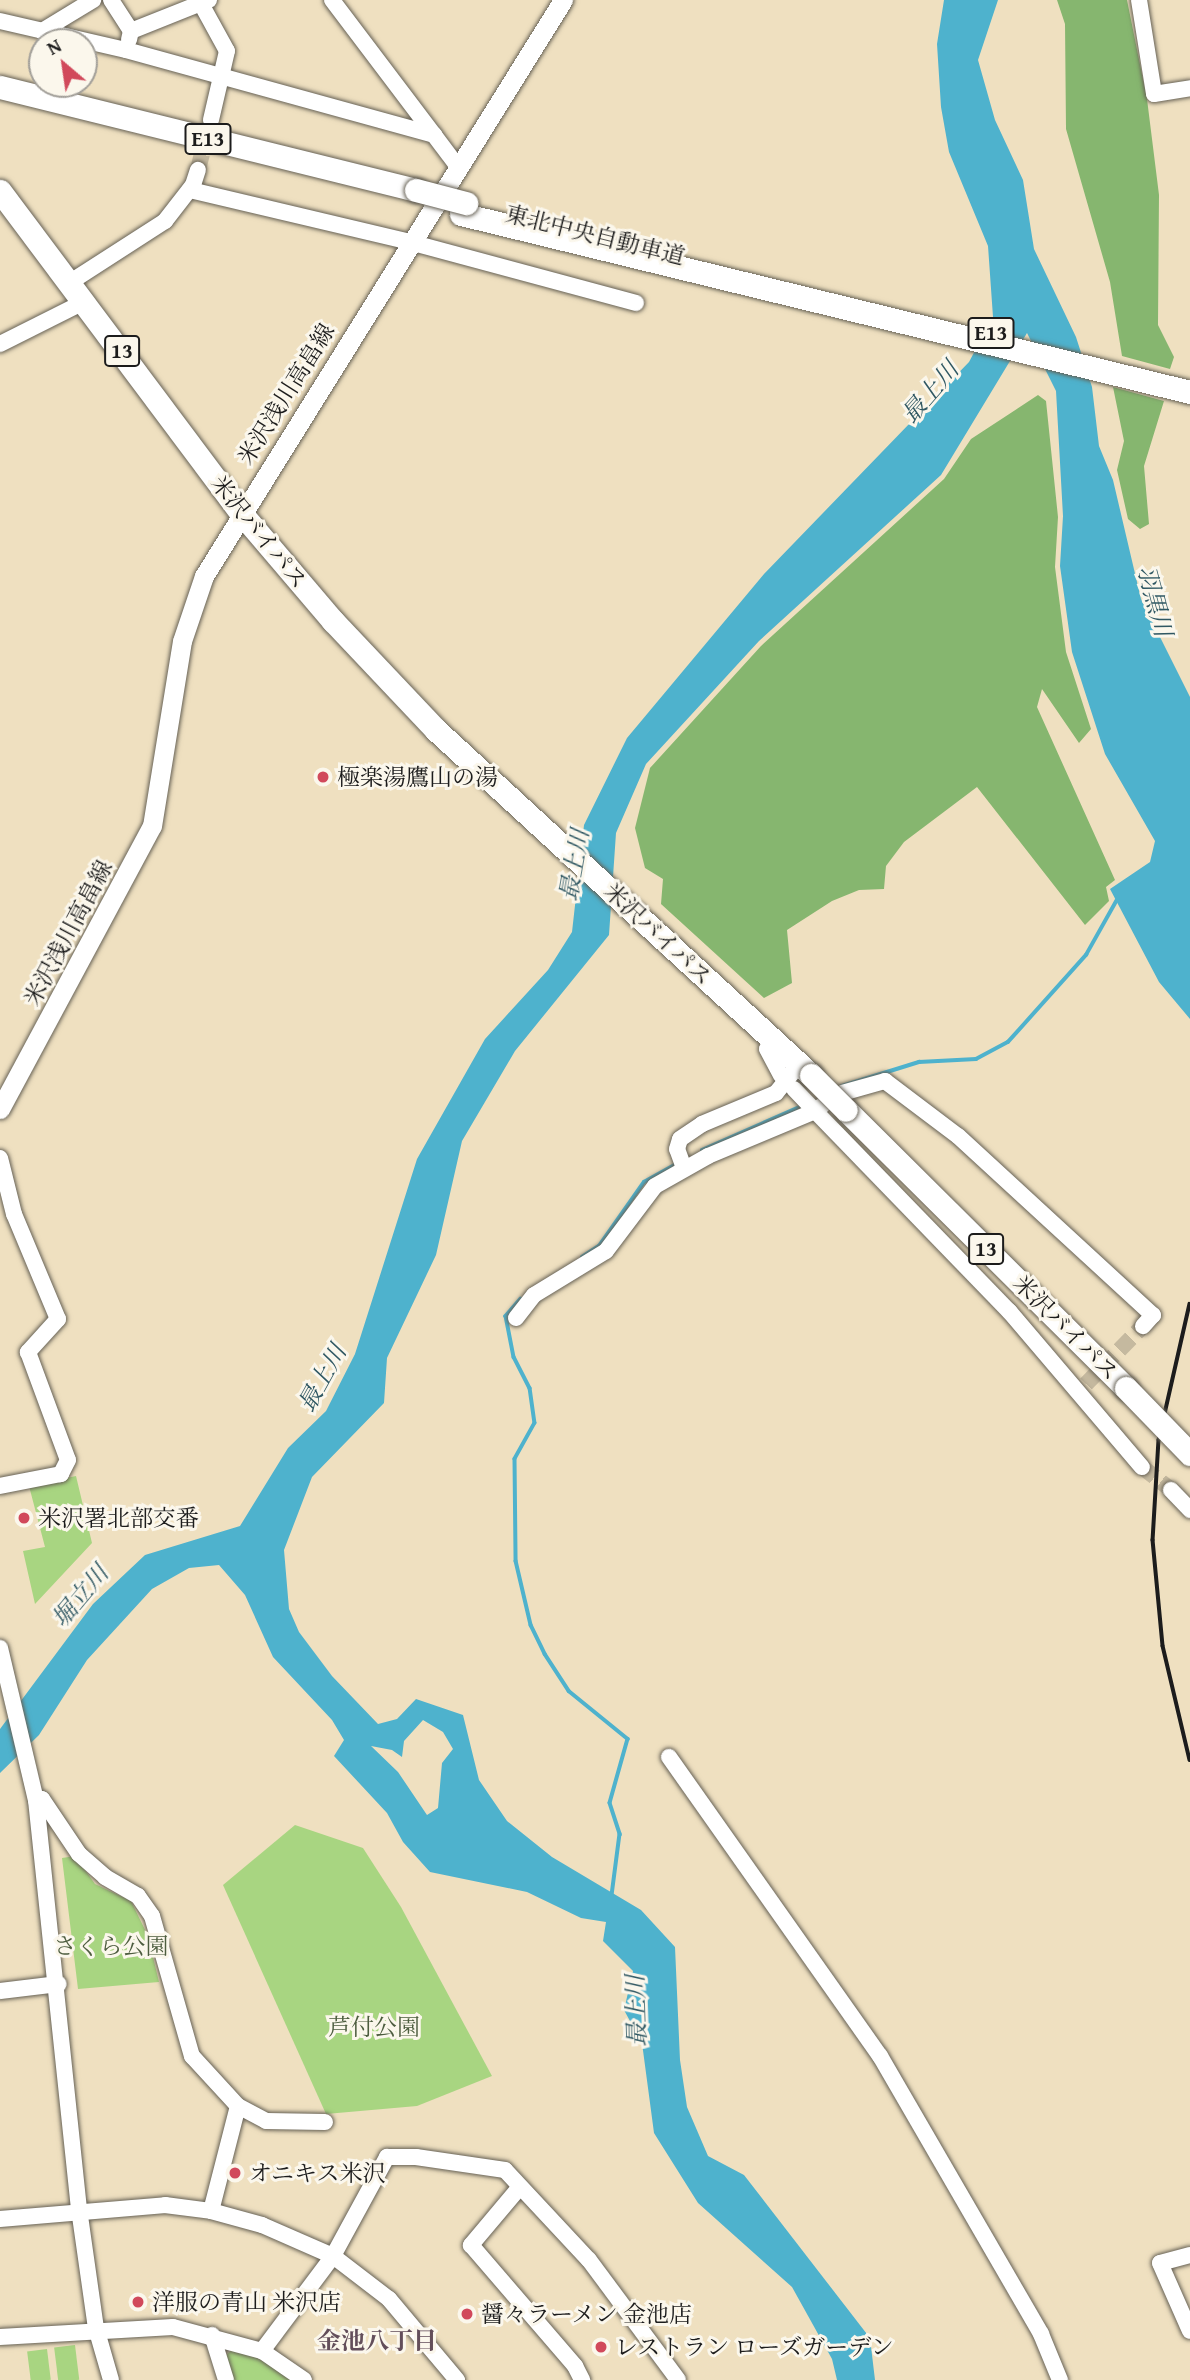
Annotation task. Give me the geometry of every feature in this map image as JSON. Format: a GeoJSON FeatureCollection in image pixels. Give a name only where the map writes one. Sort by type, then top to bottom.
{"type":"FeatureCollection","features":[{"type":"Feature","properties":{"kind":"highway","name":"東北中央自動車道"},"geometry":{"type":"LineString","coordinates":[[0,88],[414,196]]}},
{"type":"Feature","properties":{"kind":"highway","name":"東北中央自動車道"},"geometry":{"type":"LineString","coordinates":[[0,99],[464,208],[1190,392]]}},
{"type":"Feature","properties":{"kind":"highway","name":"米沢バイパス"},"geometry":{"type":"LineString","coordinates":[[0,191],[72,281],[241,513],[333,621],[436,730],[768,1037],[797,1080],[828,1104],[1126,1388],[1190,1454]]}},
{"type":"Feature","properties":{"kind":"highway","name":"東北中央自動車道"},"geometry":{"type":"LineString","coordinates":[[791,289],[1190,383]]}},
{"type":"Feature","properties":{"kind":"main road","name":"米沢浅川高畠線"},"geometry":{"type":"LineString","coordinates":[[0,1109],[152,826],[188,617],[204,576],[457,166],[563,0]]}},
{"type":"Feature","properties":{"kind":"street"},"geometry":{"type":"LineString","coordinates":[[47,28],[93,0]]}},
{"type":"Feature","properties":{"kind":"street"},"geometry":{"type":"LineString","coordinates":[[111,0],[131,31],[126,50]]}},
{"type":"Feature","properties":{"kind":"street"},"geometry":{"type":"LineString","coordinates":[[332,0],[457,166]]}},
{"type":"Feature","properties":{"kind":"street"},"geometry":{"type":"LineString","coordinates":[[1139,0],[1154,94],[1190,88]]}},
{"type":"Feature","properties":{"kind":"street"},"geometry":{"type":"LineString","coordinates":[[131,31],[203,1],[227,51],[211,120]]}},
{"type":"Feature","properties":{"kind":"street"},"geometry":{"type":"LineString","coordinates":[[0,7],[5,22],[30,28]]}},
{"type":"Feature","properties":{"kind":"street"},"geometry":{"type":"LineString","coordinates":[[98,44],[434,135]]}},
{"type":"Feature","properties":{"kind":"street"},"geometry":{"type":"LineString","coordinates":[[72,281],[164,221],[190,190],[198,170]]}},
{"type":"Feature","properties":{"kind":"street"},"geometry":{"type":"LineString","coordinates":[[190,190],[410,242],[636,303]]}},
{"type":"Feature","properties":{"kind":"street"},"geometry":{"type":"LineString","coordinates":[[0,344],[86,301]]}},
{"type":"Feature","properties":{"kind":"street"},"geometry":{"type":"LineString","coordinates":[[682,1163],[680,1139],[702,1124],[776,1093],[797,1080],[828,1104],[1083,1387],[1142,1467]]}},
{"type":"Feature","properties":{"kind":"street"},"geometry":{"type":"LineString","coordinates":[[516,1318],[534,1295],[606,1251],[648,1192],[682,1163],[885,1082],[958,1136],[1153,1315],[1143,1326]]}},
{"type":"Feature","properties":{"kind":"street"},"geometry":{"type":"LineString","coordinates":[[0,1158],[17,1222],[58,1319],[28,1352],[68,1460],[61,1474],[0,1486]]}},
{"type":"Feature","properties":{"kind":"street"},"geometry":{"type":"LineString","coordinates":[[1171,1490],[1190,1510]]}},
{"type":"Feature","properties":{"kind":"street"},"geometry":{"type":"LineString","coordinates":[[2,1663],[36,1800],[59,1984],[79,2209],[96,2328],[111,2380]]}},
{"type":"Feature","properties":{"kind":"street"},"geometry":{"type":"LineString","coordinates":[[669,1757],[880,2056],[1041,2334],[1060,2380]]}},
{"type":"Feature","properties":{"kind":"street"},"geometry":{"type":"LineString","coordinates":[[36,1800],[42,1799],[79,1854],[105,1878],[138,1896],[152,1916],[192,2056],[238,2106],[266,2121],[325,2122]]}},
{"type":"Feature","properties":{"kind":"street"},"geometry":{"type":"LineString","coordinates":[[0,1991],[59,1984]]}},
{"type":"Feature","properties":{"kind":"street"},"geometry":{"type":"LineString","coordinates":[[211,2211],[238,2106]]}},
{"type":"Feature","properties":{"kind":"street"},"geometry":{"type":"LineString","coordinates":[[262,2351],[332,2256],[387,2157],[494,2166],[505,2170],[589,2260],[678,2380]]}},
{"type":"Feature","properties":{"kind":"street"},"geometry":{"type":"LineString","coordinates":[[519,2188],[471,2245],[575,2366],[582,2380]]}},
{"type":"Feature","properties":{"kind":"street"},"geometry":{"type":"LineString","coordinates":[[0,2218],[130,2205],[211,2211],[262,2225],[332,2256],[389,2299],[457,2380]]}},
{"type":"Feature","properties":{"kind":"street"},"geometry":{"type":"LineString","coordinates":[[1190,2255],[1160,2263],[1190,2331]]}},
{"type":"Feature","properties":{"kind":"street"},"geometry":{"type":"LineString","coordinates":[[0,2337],[96,2328],[173,2327],[212,2335],[262,2351],[304,2380]]}},
{"type":"Feature","properties":{"kind":"street"},"geometry":{"type":"LineString","coordinates":[[212,2335],[226,2380]]}},
{"type":"Feature","properties":{"kind":"green space"},"geometry":{"type":"Polygon","coordinates":[[[1057,0],[1127,0],[1147,99],[1159,195],[1158,325],[1174,357],[1170,369],[1122,356],[1110,282],[1066,129],[1065,24],[1057,0]]]}},
{"type":"Feature","properties":{"kind":"green space"},"geometry":{"type":"Polygon","coordinates":[[[1113,387],[1164,401],[1144,466],[1149,524],[1140,529],[1128,519],[1117,470],[1124,441],[1113,387]]]}},
{"type":"Feature","properties":{"kind":"green space"},"geometry":{"type":"Polygon","coordinates":[[[1038,395],[1046,401],[1058,517],[1055,567],[1066,652],[1091,729],[1079,743],[1042,689],[1037,707],[1115,880],[1106,887],[1109,901],[1085,925],[977,787],[904,842],[886,866],[884,889],[859,890],[832,901],[787,930],[792,983],[764,998],[661,904],[663,879],[645,868],[635,828],[650,768],[761,646],[944,479],[971,439],[1038,395]]]}},
{"type":"Feature","properties":{"kind":"green space"},"geometry":{"type":"Polygon","coordinates":[[[76,1476],[92,1543],[35,1604],[23,1551],[45,1547],[29,1486],[76,1476]]]}},
{"type":"Feature","properties":{"kind":"green space","name":"芦付公園"},"geometry":{"type":"Polygon","coordinates":[[[295,1825],[363,1848],[401,1907],[492,2076],[417,2106],[326,2114],[223,1885],[295,1825]]]}},
{"type":"Feature","properties":{"kind":"green space","name":"さくら公園"},"geometry":{"type":"Polygon","coordinates":[[[75,1856],[95,1884],[131,1901],[148,1936],[159,1982],[78,1989],[62,1858],[75,1856]]]}},
{"type":"Feature","properties":{"kind":"green space"},"geometry":{"type":"Polygon","coordinates":[[[75,2345],[79,2380],[58,2380],[54,2348],[75,2345]]]}},
{"type":"Feature","properties":{"kind":"green space"},"geometry":{"type":"Polygon","coordinates":[[[235,2347],[259,2357],[294,2380],[230,2380],[223,2358],[235,2347]]]}},
{"type":"Feature","properties":{"kind":"green space"},"geometry":{"type":"Polygon","coordinates":[[[47,2349],[51,2380],[31,2380],[27,2351],[47,2349]]]}},
{"type":"Feature","properties":{"kind":"water","name":"最上川"},"geometry":{"type":"Polygon","coordinates":[[[944,0],[998,0],[978,60],[995,120],[1023,180],[1034,249],[1076,337],[1092,387],[1099,446],[1113,480],[1141,599],[1190,697],[1190,1019],[1159,982],[1110,889],[1150,862],[1155,841],[1105,754],[1072,652],[1060,566],[1063,516],[1056,391],[1027,333],[941,475],[759,641],[646,764],[616,833],[609,935],[515,1051],[462,1141],[436,1255],[387,1358],[384,1403],[312,1477],[284,1550],[289,1609],[299,1632],[332,1676],[378,1724],[397,1719],[416,1699],[463,1715],[479,1780],[507,1821],[552,1857],[641,1910],[675,1947],[680,2060],[687,2107],[708,2156],[744,2175],[870,2338],[875,2380],[837,2380],[832,2359],[792,2287],[698,2203],[654,2133],[642,2043],[624,2010],[633,1971],[603,1941],[606,1922],[581,1918],[527,1892],[430,1872],[403,1842],[387,1813],[334,1756],[344,1740],[332,1720],[273,1657],[245,1595],[219,1565],[189,1568],[152,1589],[87,1660],[39,1735],[0,1773],[0,1729],[93,1604],[145,1555],[240,1526],[288,1448],[326,1411],[355,1354],[417,1159],[485,1039],[548,970],[572,932],[584,825],[627,738],[764,574],[969,362],[993,317],[988,246],[949,152],[941,107],[937,44],[944,0]],[[423,1720],[404,1741],[402,1757],[392,1750],[371,1746],[398,1772],[427,1815],[438,1808],[442,1763],[453,1749],[443,1732],[423,1720]]]}},
{"type":"Feature","properties":{"kind":"waterway"},"geometry":{"type":"LineString","coordinates":[[842,1086],[919,1062],[976,1059],[1008,1042],[1086,955],[1118,898]]}},
{"type":"Feature","properties":{"kind":"waterway"},"geometry":{"type":"LineString","coordinates":[[702,1150],[804,1105]]}},
{"type":"Feature","properties":{"kind":"waterway"},"geometry":{"type":"LineString","coordinates":[[582,1257],[599,1246],[644,1182],[677,1164]]}},
{"type":"Feature","properties":{"kind":"waterway"},"geometry":{"type":"LineString","coordinates":[[521,1299],[506,1316],[514,1357],[530,1388],[535,1423],[515,1459],[516,1561],[531,1625],[545,1654],[569,1691],[628,1739],[610,1803],[620,1834],[612,1896]]}},
{"type":"Feature","properties":{"kind":"tunnel"},"geometry":{"type":"LineString","coordinates":[[198,170],[208,129]]}},
{"type":"Feature","properties":{"kind":"tunnel"},"geometry":{"type":"LineString","coordinates":[[1086,1384],[1143,1326]]}},
{"type":"Feature","properties":{"kind":"tunnel"},"geometry":{"type":"LineString","coordinates":[[1142,1467],[1171,1490]]}},
{"type":"Feature","properties":{"kind":"railway"},"geometry":{"type":"LineString","coordinates":[[1190,1304],[1159,1440],[1153,1540],[1163,1646],[1190,1760]]}},
{"type":"Feature","properties":{"kind":"place","name":"極楽湯鷹山の湯"},"geometry":{"type":"Point","coordinates":[323,777]}},
{"type":"Feature","properties":{"kind":"place","name":"米沢署北部交番"},"geometry":{"type":"Point","coordinates":[24,1518]}},
{"type":"Feature","properties":{"kind":"place","name":"オニキス米沢"},"geometry":{"type":"Point","coordinates":[235,2173]}},
{"type":"Feature","properties":{"kind":"place","name":"洋服の青山 米沢店"},"geometry":{"type":"Point","coordinates":[138,2302]}},
{"type":"Feature","properties":{"kind":"place","name":"醤々ラーメン 金池店"},"geometry":{"type":"Point","coordinates":[467,2314]}},
{"type":"Feature","properties":{"kind":"place","name":"レストラン ローズガーデン"},"geometry":{"type":"Point","coordinates":[601,2347]}},
{"type":"Feature","properties":{"kind":"district","name":"金池八丁目"},"geometry":{"type":"Point","coordinates":[377,2341]}},
{"type":"Feature","properties":{"kind":"water label","name":"羽黒川"},"geometry":{"type":"Point","coordinates":[1155,601]}},
{"type":"Feature","properties":{"kind":"water label","name":"堀立川"},"geometry":{"type":"Point","coordinates":[80,1596]}}]}
